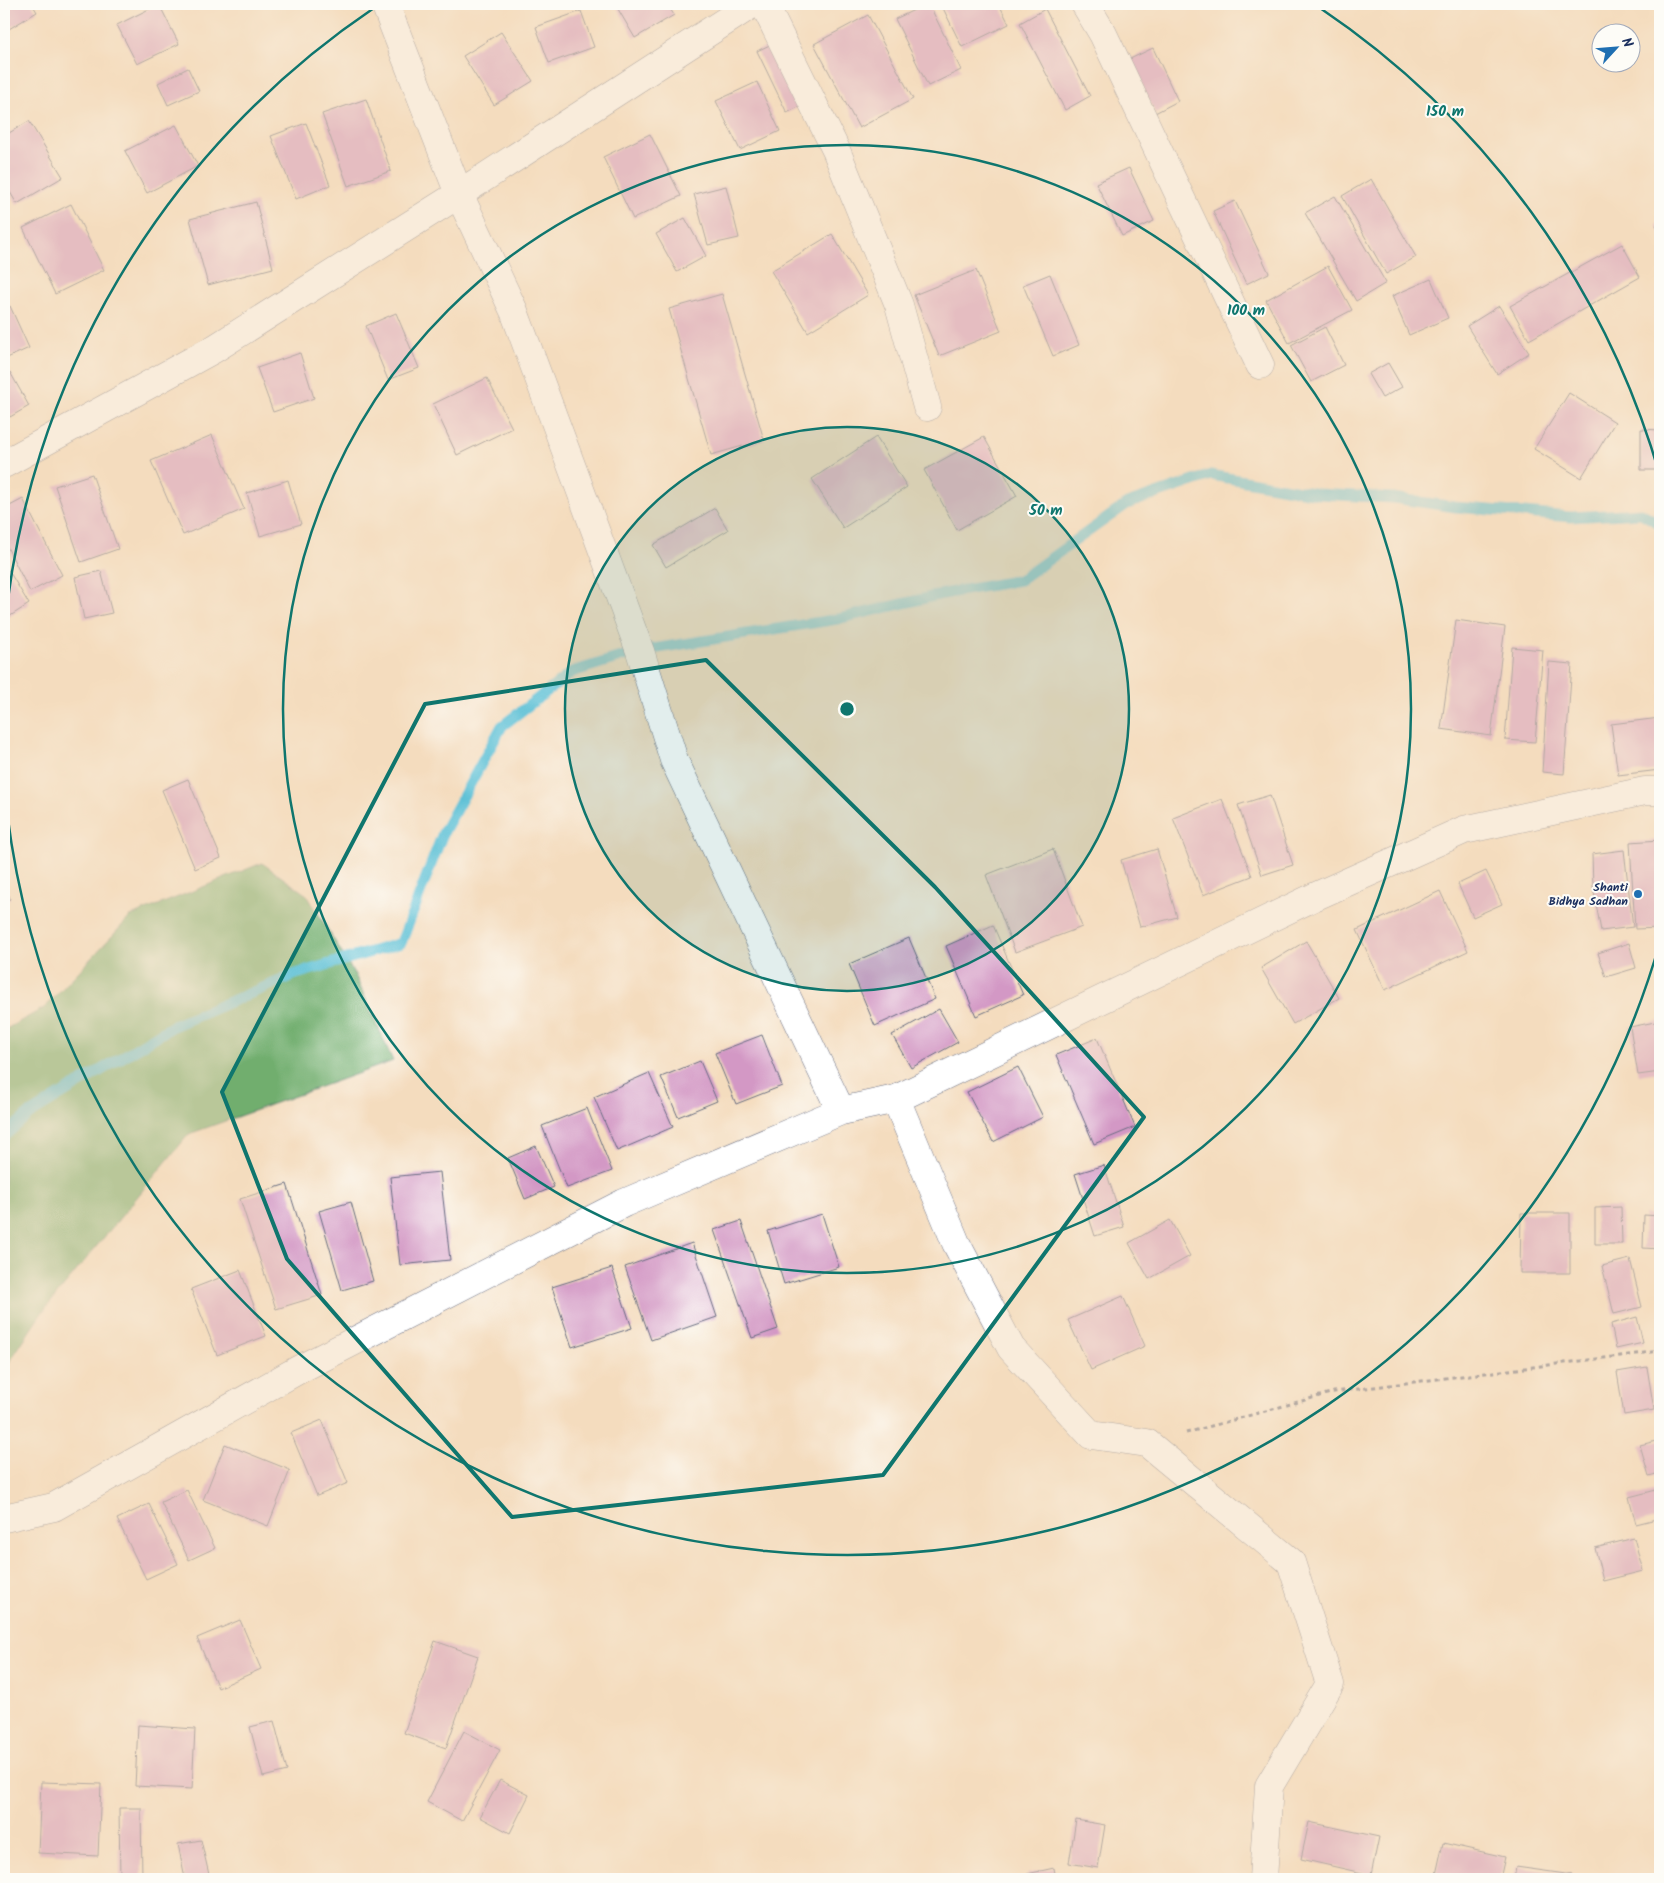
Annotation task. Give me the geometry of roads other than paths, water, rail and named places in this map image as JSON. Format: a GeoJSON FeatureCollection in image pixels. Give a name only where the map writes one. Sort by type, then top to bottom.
{"type":"FeatureCollection","features":[{"type":"Feature","properties":{"kind":"street"},"geometry":{"type":"LineString","coordinates":[[385,4],[459,194],[514,311],[640,651],[674,760],[840,1111]]}},
{"type":"Feature","properties":{"kind":"street"},"geometry":{"type":"LineString","coordinates":[[4,464],[214,349],[459,194],[752,4]]}},
{"type":"Feature","properties":{"kind":"street"},"geometry":{"type":"LineString","coordinates":[[764,4],[840,159],[898,305],[927,408]]}},
{"type":"Feature","properties":{"kind":"street"},"geometry":{"type":"LineString","coordinates":[[1085,4],[1103,34],[1260,365]]}},
{"type":"Feature","properties":{"kind":"street"},"geometry":{"type":"LineString","coordinates":[[4,1518],[54,1507],[298,1370],[624,1203],[840,1111],[896,1099],[1314,897],[1464,830],[1646,791],[1660,791]]}},
{"type":"Feature","properties":{"kind":"street"},"geometry":{"type":"LineString","coordinates":[[896,1099],[956,1243],[1011,1348],[1091,1435],[1147,1443],[1291,1562],[1330,1684],[1268,1786],[1263,1879]]}},
{"type":"Feature","properties":{"kind":"waterway"},"geometry":{"type":"LineString","coordinates":[[4,1136],[28,1115],[173,1026],[296,974],[401,943],[443,833],[502,726],[572,672],[640,651],[838,619],[943,594],[1020,580],[1127,504],[1211,475],[1318,494],[1393,498],[1455,507],[1571,517],[1641,513],[1660,524]]}},
{"type":"Feature","properties":{"kind":"place","name":"Shanti Bidhya Sadhan"},"geometry":{"type":"Point","coordinates":[1638,894]}}]}
